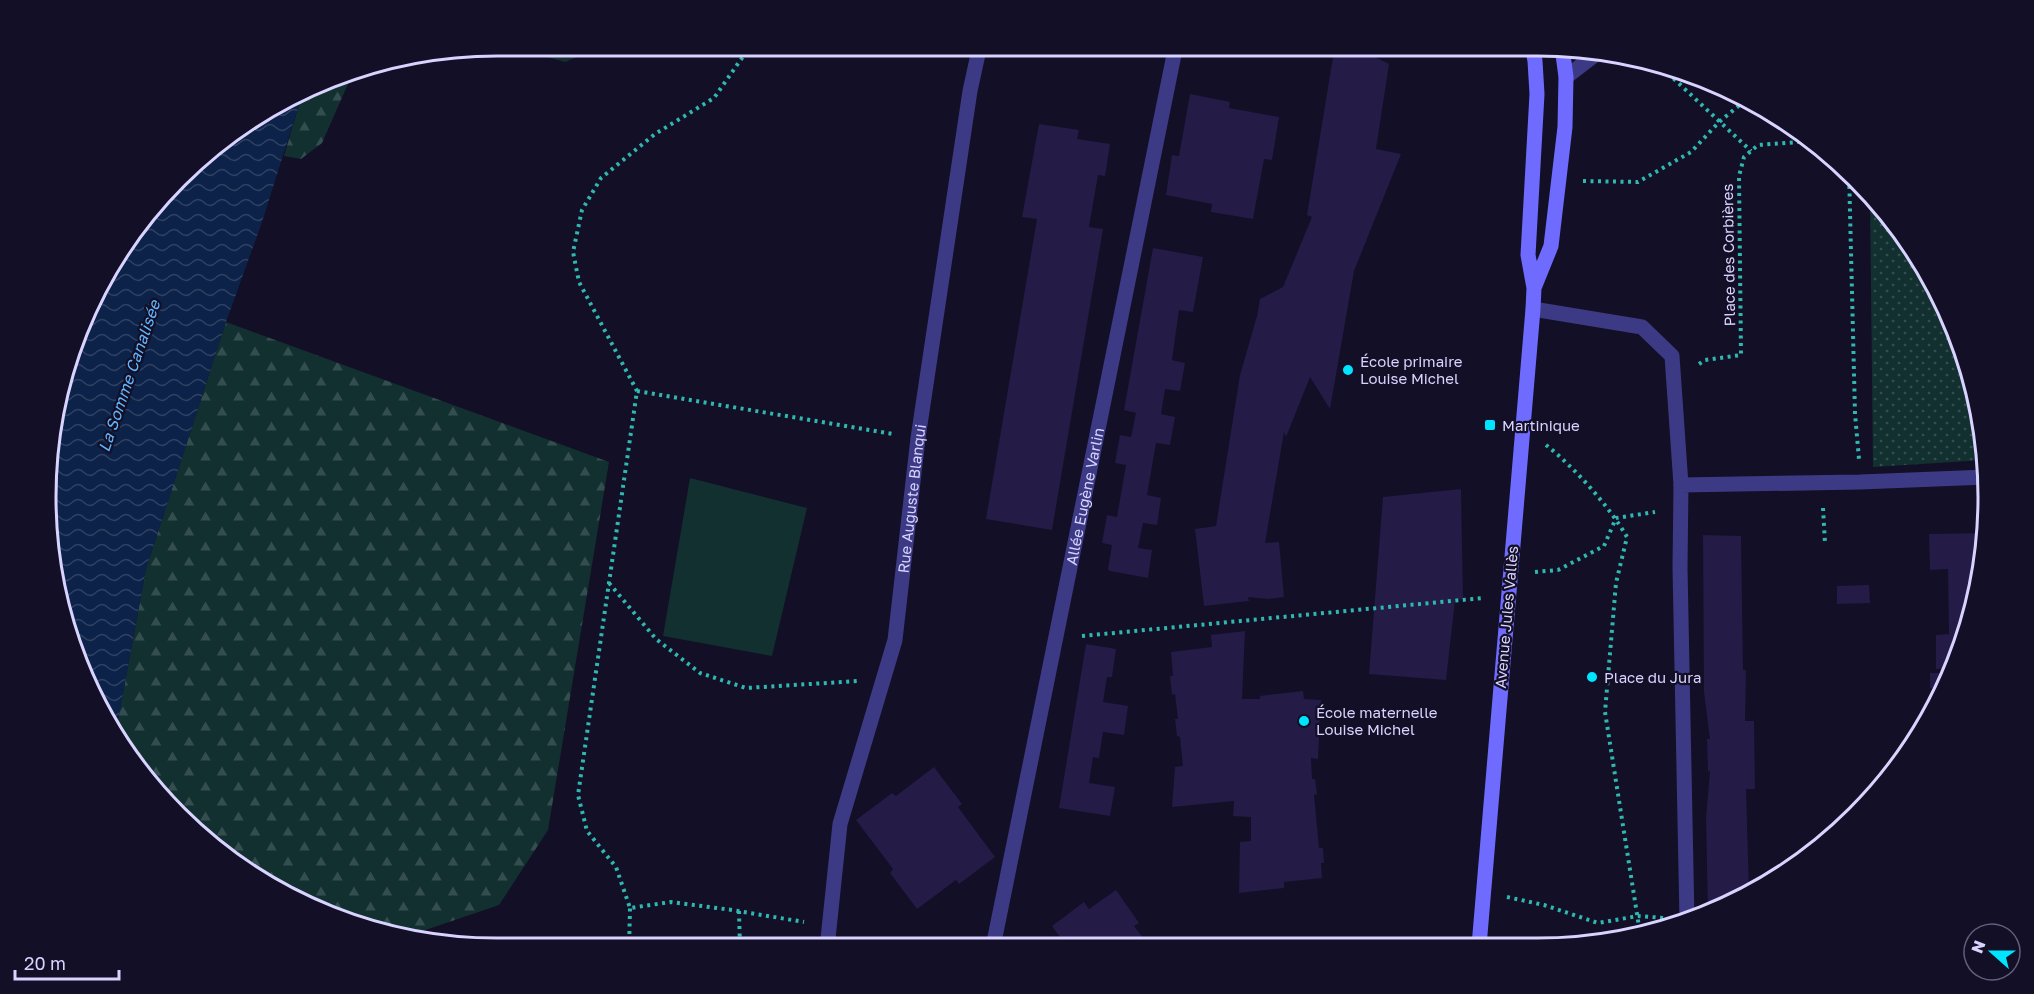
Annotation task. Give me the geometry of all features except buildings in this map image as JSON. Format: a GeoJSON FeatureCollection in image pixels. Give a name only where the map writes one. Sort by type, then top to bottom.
{"type":"FeatureCollection","features":[{"type":"Feature","properties":{"kind":"street","name":"Rue Auguste Blanqui"},"geometry":{"type":"LineString","coordinates":[[828,938],[840,824],[895,640],[918,438],[970,91],[978,56]]}},
{"type":"Feature","properties":{"kind":"street","name":"Allée Eugène Varlin"},"geometry":{"type":"LineString","coordinates":[[995,938],[1174,56]]}},
{"type":"Feature","properties":{"kind":"street","name":"Avenue Jules Vallès"},"geometry":{"type":"LineString","coordinates":[[1480,938],[1533,309],[1534,288],[1528,255],[1537,94],[1534,56]]}},
{"type":"Feature","properties":{"kind":"street","name":"Avenue Jules Vallès"},"geometry":{"type":"LineString","coordinates":[[1534,288],[1551,246],[1565,127],[1566,77],[1563,56]]}},
{"type":"Feature","properties":{"kind":"street"},"geometry":{"type":"LineString","coordinates":[[1566,77],[1590,59]]}},
{"type":"Feature","properties":{"kind":"street"},"geometry":{"type":"LineString","coordinates":[[1533,309],[1642,327],[1672,356],[1682,507],[1680,567],[1687,912]]}},
{"type":"Feature","properties":{"kind":"street"},"geometry":{"type":"LineString","coordinates":[[1681,485],[1978,477]]}},
{"type":"Feature","properties":{"kind":"path"},"geometry":{"type":"LineString","coordinates":[[629,938],[630,908],[616,867],[587,831],[578,795],[637,391],[579,282],[573,252],[582,210],[601,178],[655,134],[714,98],[743,56]]}},
{"type":"Feature","properties":{"kind":"path"},"geometry":{"type":"LineString","coordinates":[[1672,77],[1751,151],[1758,145],[1799,142]]}},
{"type":"Feature","properties":{"kind":"path"},"geometry":{"type":"LineString","coordinates":[[1558,181],[1638,182],[1691,152],[1719,122],[1740,105]]}},
{"type":"Feature","properties":{"kind":"path","name":"Place des Corbières"},"geometry":{"type":"LineString","coordinates":[[1675,378],[1706,360],[1741,355],[1738,176],[1744,157],[1751,151]]}},
{"type":"Feature","properties":{"kind":"path"},"geometry":{"type":"LineString","coordinates":[[1849,185],[1855,414],[1860,482]]}},
{"type":"Feature","properties":{"kind":"path"},"geometry":{"type":"LineString","coordinates":[[637,391],[918,438]]}},
{"type":"Feature","properties":{"kind":"path"},"geometry":{"type":"LineString","coordinates":[[1522,425],[1558,454],[1616,518],[1627,537],[1616,583],[1605,712],[1639,926]]}},
{"type":"Feature","properties":{"kind":"path"},"geometry":{"type":"LineString","coordinates":[[1823,504],[1825,543]]}},
{"type":"Feature","properties":{"kind":"path"},"geometry":{"type":"LineString","coordinates":[[1616,518],[1682,507]]}},
{"type":"Feature","properties":{"kind":"path"},"geometry":{"type":"LineString","coordinates":[[1510,575],[1558,570],[1604,546],[1616,518]]}},
{"type":"Feature","properties":{"kind":"path"},"geometry":{"type":"LineString","coordinates":[[609,582],[656,639],[700,673],[746,688],[883,678]]}},
{"type":"Feature","properties":{"kind":"path"},"geometry":{"type":"LineString","coordinates":[[1056,638],[1508,596]]}},
{"type":"Feature","properties":{"kind":"path"},"geometry":{"type":"LineString","coordinates":[[1483,892],[1545,905],[1598,923],[1638,916],[1667,918]]}},
{"type":"Feature","properties":{"kind":"path"},"geometry":{"type":"LineString","coordinates":[[630,908],[671,902],[830,927]]}},
{"type":"Feature","properties":{"kind":"path"},"geometry":{"type":"LineString","coordinates":[[739,911],[740,938]]}},
{"type":"Feature","properties":{"kind":"green space"},"geometry":{"type":"Polygon","coordinates":[[[543,56],[579,56],[565,62],[543,56]]]}},
{"type":"Feature","properties":{"kind":"green space"},"geometry":{"type":"Polygon","coordinates":[[[349,81],[322,143],[301,159],[284,156],[302,101],[349,81]]]}},
{"type":"Feature","properties":{"kind":"green space"},"geometry":{"type":"Polygon","coordinates":[[[1870,207],[1919,276],[1945,328],[1970,411],[1977,460],[1873,467],[1870,207]]]}},
{"type":"Feature","properties":{"kind":"green space"},"geometry":{"type":"Polygon","coordinates":[[[226,322],[609,462],[548,830],[499,905],[421,932],[383,923],[328,905],[302,893],[252,864],[206,829],[165,788],[118,722],[146,569],[226,322]]]}},
{"type":"Feature","properties":{"kind":"green space"},"geometry":{"type":"Polygon","coordinates":[[[690,478],[807,508],[772,656],[663,636],[690,478]]]}},
{"type":"Feature","properties":{"kind":"water","name":"La Somme Canalisée"},"geometry":{"type":"Polygon","coordinates":[[[299,102],[262,222],[226,322],[146,569],[118,722],[101,692],[79,639],[59,555],[56,526],[56,468],[64,411],[79,355],[89,328],[115,276],[147,228],[165,206],[206,165],[228,147],[299,102]]]}},
{"type":"Feature","properties":{"kind":"place","name":"École primaire Louise Michel"},"geometry":{"type":"Point","coordinates":[1348,370]}},
{"type":"Feature","properties":{"kind":"place","name":"Martinique"},"geometry":{"type":"Point","coordinates":[1490,425]}},
{"type":"Feature","properties":{"kind":"place","name":"Place du Jura"},"geometry":{"type":"Point","coordinates":[1592,677]}},
{"type":"Feature","properties":{"kind":"place","name":"École maternelle Louise Michel"},"geometry":{"type":"Point","coordinates":[1304,721]}}]}
